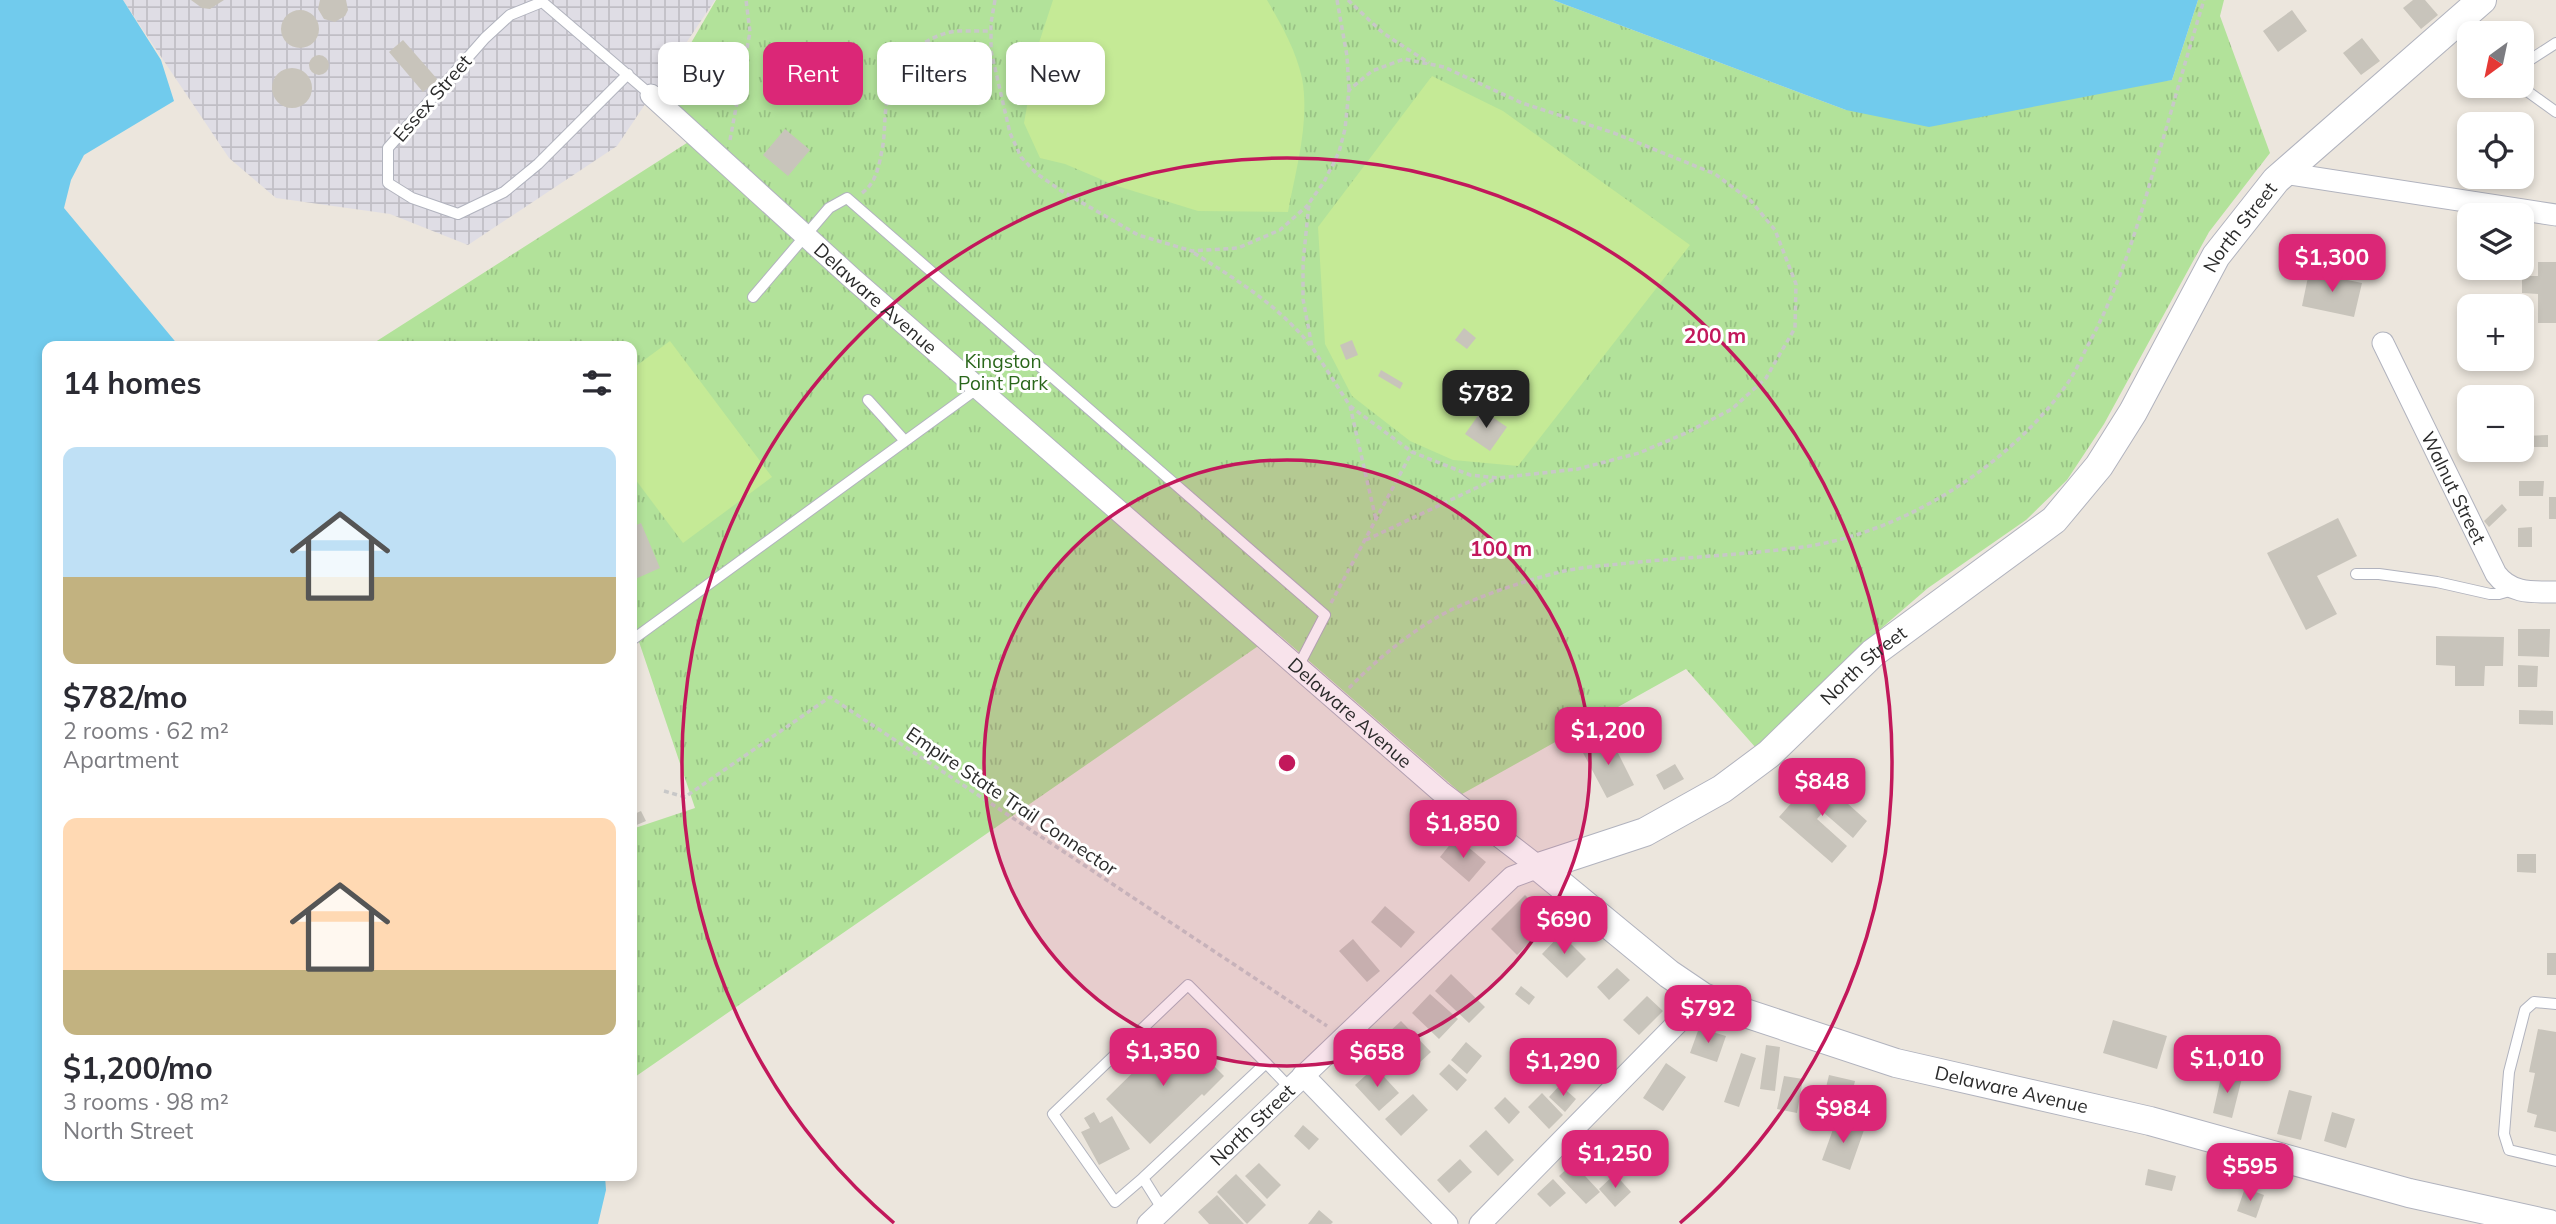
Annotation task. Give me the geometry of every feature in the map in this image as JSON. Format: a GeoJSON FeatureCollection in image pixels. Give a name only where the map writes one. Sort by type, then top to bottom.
{"type":"FeatureCollection","features":[{"type":"Feature","properties":{"kind":"street","name":"North Street"},"geometry":{"type":"LineString","coordinates":[[1156,1217],[1512,877],[1645,832],[1722,789],[1769,754],[1873,653],[2054,520],[2099,466],[2133,412],[2216,256],[2276,180],[2483,0]]}},
{"type":"Feature","properties":{"kind":"street","name":"Delaware Avenue"},"geometry":{"type":"LineString","coordinates":[[651,95],[806,237],[1440,791],[1539,867],[1669,974],[1703,997],[1896,1063],[2150,1121],[2409,1193],[2549,1224]]}},
{"type":"Feature","properties":{"kind":"street"},"geometry":{"type":"LineString","coordinates":[[2284,173],[2556,215]]}},
{"type":"Feature","properties":{"kind":"street","name":"Walnut Street"},"geometry":{"type":"LineString","coordinates":[[2383,343],[2496,574],[2504,584],[2516,589]]}},
{"type":"Feature","properties":{"kind":"street"},"geometry":{"type":"LineString","coordinates":[[2516,589],[2521,592],[2556,592]]}},
{"type":"Feature","properties":{"kind":"street"},"geometry":{"type":"LineString","coordinates":[[1480,1224],[1703,997]]}},
{"type":"Feature","properties":{"kind":"street"},"geometry":{"type":"LineString","coordinates":[[1296,1081],[1447,1224]]}},
{"type":"Feature","properties":{"kind":"lane","name":"Essex Street"},"geometry":{"type":"LineString","coordinates":[[541,1],[510,15],[485,38],[388,148],[388,183],[412,198],[458,214],[504,192],[538,164],[628,74]]}},
{"type":"Feature","properties":{"kind":"lane","name":"Delaware Avenue"},"geometry":{"type":"LineString","coordinates":[[541,1],[651,95]]}},
{"type":"Feature","properties":{"kind":"lane"},"geometry":{"type":"LineString","coordinates":[[2534,57],[2556,43]]}},
{"type":"Feature","properties":{"kind":"lane"},"geometry":{"type":"LineString","coordinates":[[2534,96],[2556,112]]}},
{"type":"Feature","properties":{"kind":"lane"},"geometry":{"type":"LineString","coordinates":[[753,298],[829,208],[847,198],[1325,615],[1298,667]]}},
{"type":"Feature","properties":{"kind":"lane"},"geometry":{"type":"LineString","coordinates":[[637,636],[978,388]]}},
{"type":"Feature","properties":{"kind":"lane"},"geometry":{"type":"LineString","coordinates":[[868,400],[905,441]]}},
{"type":"Feature","properties":{"kind":"lane"},"geometry":{"type":"LineString","coordinates":[[2356,573],[2437,582],[2490,594],[2508,593],[2516,589]]}},
{"type":"Feature","properties":{"kind":"lane"},"geometry":{"type":"LineString","coordinates":[[1266,1063],[1115,1202],[1053,1114],[1188,985],[1266,1063],[1296,1081]]}},
{"type":"Feature","properties":{"kind":"lane"},"geometry":{"type":"LineString","coordinates":[[2556,1004],[2534,1002],[2525,1010],[2509,1072],[2504,1134],[2509,1150],[2556,1161]]}},
{"type":"Feature","properties":{"kind":"lane"},"geometry":{"type":"LineString","coordinates":[[1143,1178],[1156,1217]]}},
{"type":"Feature","properties":{"kind":"path"},"geometry":{"type":"LineString","coordinates":[[725,162],[750,32],[746,0]]}},
{"type":"Feature","properties":{"kind":"path"},"geometry":{"type":"LineString","coordinates":[[995,0],[991,51],[1010,133],[1021,157],[1036,173],[1138,235],[1192,251],[1263,297],[1293,324],[1312,347],[1350,406],[1376,520]]}},
{"type":"Feature","properties":{"kind":"path"},"geometry":{"type":"LineString","coordinates":[[1192,251],[1238,248],[1280,230],[1309,203],[1324,182],[1339,152],[1345,129],[1349,90],[1347,56],[1337,0]]}},
{"type":"Feature","properties":{"kind":"path"},"geometry":{"type":"LineString","coordinates":[[1348,0],[1383,33],[1431,65]]}},
{"type":"Feature","properties":{"kind":"path"},"geometry":{"type":"LineString","coordinates":[[1343,693],[1374,663],[1435,618],[1487,596],[1559,573],[1596,566],[1804,547],[1845,539],[1881,526],[1926,504],[1968,479],[2006,451],[2033,426],[2068,383],[2102,319],[2129,256],[2204,0]]}},
{"type":"Feature","properties":{"kind":"path"},"geometry":{"type":"LineString","coordinates":[[847,198],[864,192],[872,183],[879,166],[886,106],[895,74],[910,53],[932,39],[956,32],[991,32]]}},
{"type":"Feature","properties":{"kind":"path"},"geometry":{"type":"LineString","coordinates":[[1349,90],[1372,71],[1404,59],[1444,67],[1522,103],[1614,133],[1715,174],[1751,201],[1775,230],[1797,284],[1795,328],[1766,379],[1732,409],[1639,453],[1578,468],[1498,478],[1470,475],[1412,452],[1350,406]]}},
{"type":"Feature","properties":{"kind":"path"},"geometry":{"type":"LineString","coordinates":[[1309,203],[1303,263],[1303,299],[1312,347]]}},
{"type":"Feature","properties":{"kind":"path"},"geometry":{"type":"LineString","coordinates":[[1325,615],[1412,452]]}},
{"type":"Feature","properties":{"kind":"path"},"geometry":{"type":"LineString","coordinates":[[1364,541],[1498,478]]}},
{"type":"Feature","properties":{"kind":"path","name":"Empire State Trail Connector"},"geometry":{"type":"LineString","coordinates":[[664,791],[685,797],[830,698],[1343,1037]]}},
{"type":"Feature","properties":{"kind":"shaded area"},"geometry":{"type":"Polygon","coordinates":[[[123,0],[715,0],[687,42],[658,42],[658,85],[617,146],[468,245],[390,214],[276,198],[229,158],[123,0]]]}},
{"type":"Feature","properties":{"kind":"green space","name":"Kingston Point Park"},"geometry":{"type":"Polygon","coordinates":[[[716,0],[1553,0],[1846,110],[2172,80],[2198,0],[2224,0],[2220,16],[2270,153],[2209,232],[2104,424],[2067,480],[2026,520],[1928,588],[1848,657],[1756,748],[1686,669],[1462,794],[1277,633],[637,1076],[637,827],[695,808],[637,636],[637,341],[377,341],[704,132],[675,105],[749,105],[749,42],[692,42],[716,0]]]}},
{"type":"Feature","properties":{"kind":"green space"},"geometry":{"type":"Polygon","coordinates":[[[1053,0],[1267,0],[1296,57],[1304,95],[1301,145],[1288,212],[1198,211],[1117,186],[1065,164],[1040,158],[1024,123],[1027,105],[1105,105],[1105,42],[1039,42],[1053,0]]]}},
{"type":"Feature","properties":{"kind":"green space"},"geometry":{"type":"Polygon","coordinates":[[[1432,76],[1503,111],[1690,245],[1518,466],[1453,460],[1410,441],[1352,396],[1325,344],[1318,227],[1432,76]]]}},
{"type":"Feature","properties":{"kind":"green space"},"geometry":{"type":"Polygon","coordinates":[[[670,341],[772,477],[683,543],[637,482],[637,365],[670,341]]]}},
{"type":"Feature","properties":{"kind":"water"},"geometry":{"type":"Polygon","coordinates":[[[0,0],[123,0],[161,60],[174,101],[84,155],[71,180],[64,208],[175,341],[42,341],[42,1181],[605,1181],[606,1190],[598,1224],[0,1224],[0,0]]]}},
{"type":"Feature","properties":{"kind":"water"},"geometry":{"type":"Polygon","coordinates":[[[1553,0],[2198,0],[2172,80],[1929,127],[1846,110],[1553,0]]]}},
{"type":"Feature","properties":{"kind":"building"},"geometry":{"type":"Polygon","coordinates":[[[191,0],[224,0],[210,9],[202,8],[191,0]]]}},
{"type":"Feature","properties":{"kind":"building"},"geometry":{"type":"Polygon","coordinates":[[[320,0],[346,0],[348,10],[345,16],[335,22],[324,19],[318,9],[320,0]]]}},
{"type":"Feature","properties":{"kind":"building"},"geometry":{"type":"Polygon","coordinates":[[[2413,0],[2425,0],[2438,15],[2421,29],[2403,8],[2413,0]]]}},
{"type":"Feature","properties":{"kind":"building"},"geometry":{"type":"Polygon","coordinates":[[[300,10],[313,16],[319,29],[313,42],[300,48],[287,42],[281,29],[287,16],[300,10]]]}},
{"type":"Feature","properties":{"kind":"building"},"geometry":{"type":"Polygon","coordinates":[[[2292,10],[2307,31],[2278,52],[2263,31],[2292,10]]]}},
{"type":"Feature","properties":{"kind":"building"},"geometry":{"type":"Polygon","coordinates":[[[2362,38],[2380,61],[2361,75],[2343,53],[2362,38]]]}},
{"type":"Feature","properties":{"kind":"building"},"geometry":{"type":"Polygon","coordinates":[[[403,40],[438,80],[423,92],[389,52],[403,40]]]}},
{"type":"Feature","properties":{"kind":"building"},"geometry":{"type":"Polygon","coordinates":[[[315,55],[323,55],[329,65],[323,75],[315,75],[309,69],[309,61],[315,55]]]}},
{"type":"Feature","properties":{"kind":"building"},"geometry":{"type":"Polygon","coordinates":[[[292,68],[306,74],[312,88],[306,102],[292,108],[278,102],[272,88],[278,74],[292,68]]]}},
{"type":"Feature","properties":{"kind":"building"},"geometry":{"type":"Polygon","coordinates":[[[785,129],[810,150],[788,176],[763,155],[785,129]]]}},
{"type":"Feature","properties":{"kind":"building"},"geometry":{"type":"Polygon","coordinates":[[[2538,262],[2556,262],[2556,323],[2538,323],[2538,294],[2522,293],[2522,280],[2534,280],[2534,276],[2538,276],[2538,262]]]}},
{"type":"Feature","properties":{"kind":"building"},"geometry":{"type":"Polygon","coordinates":[[[2309,272],[2362,283],[2354,317],[2302,306],[2309,272]]]}},
{"type":"Feature","properties":{"kind":"building"},"geometry":{"type":"Polygon","coordinates":[[[1464,328],[1476,338],[1467,349],[1455,340],[1464,328]]]}},
{"type":"Feature","properties":{"kind":"building"},"geometry":{"type":"Polygon","coordinates":[[[1352,340],[1358,355],[1346,360],[1340,345],[1352,340]]]}},
{"type":"Feature","properties":{"kind":"building"},"geometry":{"type":"Polygon","coordinates":[[[1381,370],[1403,383],[1400,389],[1378,376],[1381,370]]]}},
{"type":"Feature","properties":{"kind":"building"},"geometry":{"type":"Polygon","coordinates":[[[1482,410],[1507,427],[1490,451],[1465,434],[1482,410]]]}},
{"type":"Feature","properties":{"kind":"building"},"geometry":{"type":"Polygon","coordinates":[[[2548,435],[2548,447],[2534,447],[2534,436],[2548,435]]]}},
{"type":"Feature","properties":{"kind":"building"},"geometry":{"type":"Polygon","coordinates":[[[2519,481],[2544,481],[2543,496],[2519,496],[2519,481]]]}},
{"type":"Feature","properties":{"kind":"building"},"geometry":{"type":"Polygon","coordinates":[[[2549,497],[2556,497],[2556,519],[2549,519],[2549,497]]]}},
{"type":"Feature","properties":{"kind":"building"},"geometry":{"type":"Polygon","coordinates":[[[2502,504],[2507,510],[2489,527],[2484,521],[2502,504]]]}},
{"type":"Feature","properties":{"kind":"building"},"geometry":{"type":"Polygon","coordinates":[[[2338,518],[2357,556],[2317,576],[2337,614],[2306,630],[2267,553],[2338,518]]]}},
{"type":"Feature","properties":{"kind":"building"},"geometry":{"type":"Polygon","coordinates":[[[641,523],[660,568],[637,578],[637,525],[641,523]]]}},
{"type":"Feature","properties":{"kind":"building"},"geometry":{"type":"Polygon","coordinates":[[[2532,527],[2532,547],[2518,547],[2518,528],[2532,527]]]}},
{"type":"Feature","properties":{"kind":"building"},"geometry":{"type":"Polygon","coordinates":[[[2518,629],[2550,629],[2549,657],[2518,656],[2518,629]]]}},
{"type":"Feature","properties":{"kind":"building"},"geometry":{"type":"Polygon","coordinates":[[[2436,636],[2504,637],[2503,666],[2485,666],[2484,686],[2455,686],[2455,666],[2436,665],[2436,636]]]}},
{"type":"Feature","properties":{"kind":"building"},"geometry":{"type":"Polygon","coordinates":[[[2518,665],[2538,666],[2537,687],[2518,687],[2518,665]]]}},
{"type":"Feature","properties":{"kind":"building"},"geometry":{"type":"Polygon","coordinates":[[[2519,710],[2553,711],[2553,725],[2519,724],[2519,710]]]}},
{"type":"Feature","properties":{"kind":"building"},"geometry":{"type":"Polygon","coordinates":[[[1609,735],[1634,785],[1607,798],[1581,749],[1609,735]]]}},
{"type":"Feature","properties":{"kind":"building"},"geometry":{"type":"Polygon","coordinates":[[[1675,764],[1684,779],[1664,790],[1656,775],[1675,764]]]}},
{"type":"Feature","properties":{"kind":"building"},"geometry":{"type":"Polygon","coordinates":[[[1816,775],[1867,821],[1853,838],[1823,812],[1817,819],[1847,846],[1832,863],[1779,817],[1816,775]]]}},
{"type":"Feature","properties":{"kind":"building"},"geometry":{"type":"Polygon","coordinates":[[[641,811],[646,821],[637,825],[637,813],[641,811]]]}},
{"type":"Feature","properties":{"kind":"building"},"geometry":{"type":"Polygon","coordinates":[[[1456,837],[1486,862],[1469,882],[1440,857],[1456,837]]]}},
{"type":"Feature","properties":{"kind":"building"},"geometry":{"type":"Polygon","coordinates":[[[2517,854],[2536,854],[2536,873],[2517,872],[2517,854]]]}},
{"type":"Feature","properties":{"kind":"building"},"geometry":{"type":"Polygon","coordinates":[[[1525,895],[1551,921],[1517,955],[1491,929],[1525,895]]]}},
{"type":"Feature","properties":{"kind":"building"},"geometry":{"type":"Polygon","coordinates":[[[1385,906],[1415,932],[1401,948],[1371,922],[1385,906]]]}},
{"type":"Feature","properties":{"kind":"building"},"geometry":{"type":"Polygon","coordinates":[[[1561,934],[1586,959],[1567,978],[1542,954],[1561,934]]]}},
{"type":"Feature","properties":{"kind":"building"},"geometry":{"type":"Polygon","coordinates":[[[1353,939],[1380,971],[1367,982],[1339,951],[1353,939]]]}},
{"type":"Feature","properties":{"kind":"building"},"geometry":{"type":"Polygon","coordinates":[[[2547,953],[2556,953],[2556,975],[2547,975],[2547,953]]]}},
{"type":"Feature","properties":{"kind":"building"},"geometry":{"type":"Polygon","coordinates":[[[1617,968],[1630,980],[1609,1000],[1597,987],[1617,968]]]}},
{"type":"Feature","properties":{"kind":"building"},"geometry":{"type":"Polygon","coordinates":[[[1451,974],[1485,1007],[1469,1023],[1435,991],[1451,974]]]}},
{"type":"Feature","properties":{"kind":"building"},"geometry":{"type":"Polygon","coordinates":[[[1521,986],[1535,997],[1529,1005],[1515,994],[1521,986]]]}},
{"type":"Feature","properties":{"kind":"building"},"geometry":{"type":"Polygon","coordinates":[[[1430,994],[1458,1019],[1439,1039],[1412,1013],[1430,994]]]}},
{"type":"Feature","properties":{"kind":"building"},"geometry":{"type":"Polygon","coordinates":[[[1647,996],[1663,1011],[1639,1035],[1623,1020],[1647,996]]]}},
{"type":"Feature","properties":{"kind":"building"},"geometry":{"type":"Polygon","coordinates":[[[2113,1020],[2167,1036],[2157,1069],[2103,1053],[2113,1020]]]}},
{"type":"Feature","properties":{"kind":"building"},"geometry":{"type":"Polygon","coordinates":[[[1401,1021],[1431,1052],[1418,1064],[1388,1033],[1401,1021]]]}},
{"type":"Feature","properties":{"kind":"building"},"geometry":{"type":"Polygon","coordinates":[[[1699,1028],[1726,1036],[1717,1062],[1690,1053],[1699,1028]]]}},
{"type":"Feature","properties":{"kind":"building"},"geometry":{"type":"Polygon","coordinates":[[[2538,1029],[2556,1032],[2556,1132],[2534,1127],[2537,1115],[2527,1112],[2535,1073],[2529,1072],[2538,1029]]]}},
{"type":"Feature","properties":{"kind":"building"},"geometry":{"type":"Polygon","coordinates":[[[1172,1034],[1200,1062],[1205,1057],[1224,1076],[1150,1144],[1106,1099],[1172,1034]]]}},
{"type":"Feature","properties":{"kind":"building"},"geometry":{"type":"Polygon","coordinates":[[[1466,1042],[1482,1056],[1467,1074],[1451,1060],[1466,1042]]]}},
{"type":"Feature","properties":{"kind":"building"},"geometry":{"type":"Polygon","coordinates":[[[1766,1045],[1780,1047],[1775,1091],[1760,1089],[1766,1045]]]}},
{"type":"Feature","properties":{"kind":"building"},"geometry":{"type":"Polygon","coordinates":[[[1741,1053],[1756,1058],[1739,1107],[1724,1102],[1741,1053]]]}},
{"type":"Feature","properties":{"kind":"building"},"geometry":{"type":"Polygon","coordinates":[[[1666,1063],[1686,1077],[1663,1111],[1643,1098],[1666,1063]]]}},
{"type":"Feature","properties":{"kind":"building"},"geometry":{"type":"Polygon","coordinates":[[[1449,1064],[1467,1080],[1457,1091],[1439,1074],[1449,1064]]]}},
{"type":"Feature","properties":{"kind":"building"},"geometry":{"type":"Polygon","coordinates":[[[1375,1067],[1399,1093],[1379,1111],[1355,1085],[1375,1067]]]}},
{"type":"Feature","properties":{"kind":"building"},"geometry":{"type":"Polygon","coordinates":[[[2222,1073],[2242,1078],[2232,1118],[2213,1113],[2222,1073]]]}},
{"type":"Feature","properties":{"kind":"building"},"geometry":{"type":"Polygon","coordinates":[[[1829,1075],[1855,1081],[1846,1118],[1820,1112],[1829,1075]]]}},
{"type":"Feature","properties":{"kind":"building"},"geometry":{"type":"Polygon","coordinates":[[[1784,1076],[1803,1079],[1797,1113],[1777,1109],[1784,1076]]]}},
{"type":"Feature","properties":{"kind":"building"},"geometry":{"type":"Polygon","coordinates":[[[1560,1085],[1576,1099],[1565,1112],[1549,1097],[1560,1085]]]}},
{"type":"Feature","properties":{"kind":"building"},"geometry":{"type":"Polygon","coordinates":[[[2289,1090],[2312,1096],[2301,1140],[2277,1134],[2289,1090]]]}},
{"type":"Feature","properties":{"kind":"building"},"geometry":{"type":"Polygon","coordinates":[[[1542,1093],[1563,1115],[1549,1129],[1528,1107],[1542,1093]]]}},
{"type":"Feature","properties":{"kind":"building"},"geometry":{"type":"Polygon","coordinates":[[[1413,1094],[1428,1110],[1401,1136],[1385,1119],[1413,1094]]]}},
{"type":"Feature","properties":{"kind":"building"},"geometry":{"type":"Polygon","coordinates":[[[1505,1097],[1520,1112],[1509,1124],[1494,1108],[1505,1097]]]}},
{"type":"Feature","properties":{"kind":"building"},"geometry":{"type":"Polygon","coordinates":[[[1094,1112],[1100,1123],[1112,1116],[1130,1149],[1099,1165],[1081,1132],[1090,1128],[1084,1118],[1094,1112]]]}},
{"type":"Feature","properties":{"kind":"building"},"geometry":{"type":"Polygon","coordinates":[[[2332,1112],[2355,1119],[2346,1148],[2324,1141],[2332,1112]]]}},
{"type":"Feature","properties":{"kind":"building"},"geometry":{"type":"Polygon","coordinates":[[[1836,1121],[1864,1130],[1850,1170],[1822,1160],[1836,1121]]]}},
{"type":"Feature","properties":{"kind":"building"},"geometry":{"type":"Polygon","coordinates":[[[1303,1125],[1319,1139],[1309,1150],[1294,1136],[1303,1125]]]}},
{"type":"Feature","properties":{"kind":"building"},"geometry":{"type":"Polygon","coordinates":[[[1486,1130],[1514,1160],[1498,1176],[1469,1146],[1486,1130]]]}},
{"type":"Feature","properties":{"kind":"building"},"geometry":{"type":"Polygon","coordinates":[[[1613,1131],[1629,1150],[1611,1165],[1595,1146],[1613,1131]]]}},
{"type":"Feature","properties":{"kind":"building"},"geometry":{"type":"Polygon","coordinates":[[[1648,1145],[1663,1162],[1654,1170],[1639,1153],[1648,1145]]]}},
{"type":"Feature","properties":{"kind":"building"},"geometry":{"type":"Polygon","coordinates":[[[1460,1159],[1472,1172],[1449,1193],[1437,1180],[1460,1159]]]}},
{"type":"Feature","properties":{"kind":"building"},"geometry":{"type":"Polygon","coordinates":[[[1259,1163],[1281,1185],[1267,1199],[1245,1176],[1259,1163]]]}},
{"type":"Feature","properties":{"kind":"building"},"geometry":{"type":"Polygon","coordinates":[[[1573,1163],[1600,1192],[1586,1204],[1559,1176],[1573,1163]]]}},
{"type":"Feature","properties":{"kind":"building"},"geometry":{"type":"Polygon","coordinates":[[[2148,1169],[2176,1176],[2172,1191],[2145,1185],[2148,1169]]]}},
{"type":"Feature","properties":{"kind":"building"},"geometry":{"type":"Polygon","coordinates":[[[1236,1174],[1266,1205],[1247,1224],[1217,1192],[1236,1174]]]}},
{"type":"Feature","properties":{"kind":"building"},"geometry":{"type":"Polygon","coordinates":[[[1615,1174],[1631,1192],[1615,1207],[1599,1189],[1615,1174]]]}},
{"type":"Feature","properties":{"kind":"building"},"geometry":{"type":"Polygon","coordinates":[[[1553,1179],[1566,1193],[1550,1207],[1537,1194],[1553,1179]]]}},
{"type":"Feature","properties":{"kind":"building"},"geometry":{"type":"Polygon","coordinates":[[[2245,1188],[2264,1195],[2256,1218],[2237,1211],[2245,1188]]]}},
{"type":"Feature","properties":{"kind":"building"},"geometry":{"type":"Polygon","coordinates":[[[1217,1195],[1244,1224],[1209,1224],[1198,1212],[1217,1195]]]}},
{"type":"Feature","properties":{"kind":"building"},"geometry":{"type":"Polygon","coordinates":[[[1319,1210],[1333,1222],[1331,1224],[1308,1224],[1319,1210]]]}}]}
